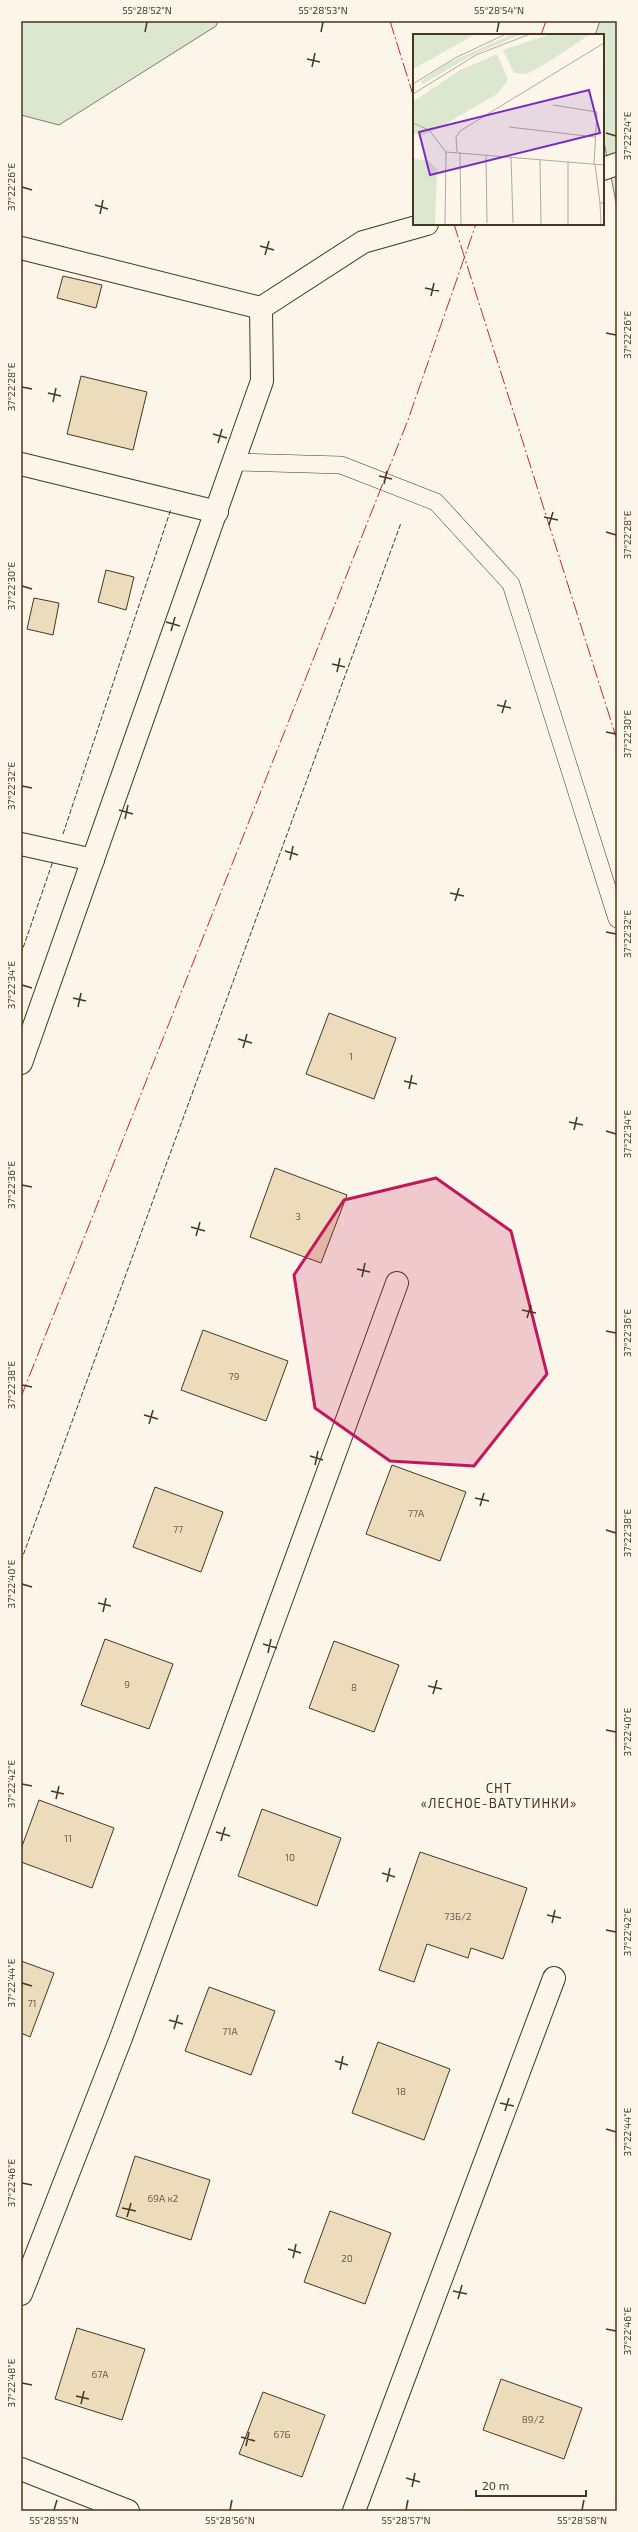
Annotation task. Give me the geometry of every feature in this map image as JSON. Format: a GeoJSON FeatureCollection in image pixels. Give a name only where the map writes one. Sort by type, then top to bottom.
{"type":"FeatureCollection","features":[{"type":"Feature","properties":{"kind":"street"},"geometry":{"type":"LineString","coordinates":[[604,169],[617,164]]}},
{"type":"Feature","properties":{"kind":"street"},"geometry":{"type":"LineString","coordinates":[[21,248],[261,308],[363,242],[423,225]]}},
{"type":"Feature","properties":{"kind":"street"},"geometry":{"type":"LineString","coordinates":[[21,1063],[217,512],[262,381],[261,308]]}},
{"type":"Feature","properties":{"kind":"street"},"geometry":{"type":"LineString","coordinates":[[21,464],[217,512]]}},
{"type":"Feature","properties":{"kind":"street"},"geometry":{"type":"LineString","coordinates":[[21,844],[94,860]]}},
{"type":"Feature","properties":{"kind":"street"},"geometry":{"type":"LineString","coordinates":[[21,2294],[127,2023],[397,1283]]}},
{"type":"Feature","properties":{"kind":"street"},"geometry":{"type":"LineString","coordinates":[[354,2511],[554,1978]]}},
{"type":"Feature","properties":{"kind":"street"},"geometry":{"type":"LineString","coordinates":[[21,2469],[128,2511]]}},
{"type":"Feature","properties":{"kind":"lane"},"geometry":{"type":"LineString","coordinates":[[234,462],[341,465],[436,502],[512,584],[617,919]]}},
{"type":"Feature","properties":{"kind":"highlighted area"},"geometry":{"type":"Polygon","coordinates":[[[436,1178],[511,1231],[547,1374],[474,1466],[390,1461],[315,1408],[294,1275],[344,1200],[436,1178]]]}},
{"type":"Feature","properties":{"kind":"green space"},"geometry":{"type":"Polygon","coordinates":[[[21,21],[218,21],[216,26],[59,125],[21,115],[21,21]]]}},
{"type":"Feature","properties":{"kind":"green space"},"geometry":{"type":"Polygon","coordinates":[[[600,21],[617,21],[617,207],[604,142],[604,34],[595,34],[600,21]]]}},
{"type":"Feature","properties":{"kind":"building"},"geometry":{"type":"Polygon","coordinates":[[[63,276],[102,285],[96,308],[57,298],[63,276]]]}},
{"type":"Feature","properties":{"kind":"building"},"geometry":{"type":"Polygon","coordinates":[[[81,376],[147,392],[133,450],[67,434],[81,376]]]}},
{"type":"Feature","properties":{"kind":"building"},"geometry":{"type":"Polygon","coordinates":[[[106,570],[134,577],[126,610],[98,602],[106,570]]]}},
{"type":"Feature","properties":{"kind":"building"},"geometry":{"type":"Polygon","coordinates":[[[34,598],[59,603],[53,635],[27,629],[34,598]]]}},
{"type":"Feature","properties":{"kind":"building"},"geometry":{"type":"Polygon","coordinates":[[[329,1013],[396,1038],[374,1099],[306,1074],[329,1013]]]}},
{"type":"Feature","properties":{"kind":"building"},"geometry":{"type":"Polygon","coordinates":[[[275,1168],[347,1195],[321,1263],[250,1237],[275,1168]]]}},
{"type":"Feature","properties":{"kind":"building"},"geometry":{"type":"Polygon","coordinates":[[[203,1330],[288,1361],[266,1421],[181,1390],[203,1330]]]}},
{"type":"Feature","properties":{"kind":"building"},"geometry":{"type":"Polygon","coordinates":[[[392,1465],[466,1492],[440,1561],[366,1534],[392,1465]]]}},
{"type":"Feature","properties":{"kind":"building"},"geometry":{"type":"Polygon","coordinates":[[[155,1487],[223,1512],[201,1572],[133,1547],[155,1487]]]}},
{"type":"Feature","properties":{"kind":"building"},"geometry":{"type":"Polygon","coordinates":[[[105,1639],[173,1664],[149,1729],[81,1705],[105,1639]]]}},
{"type":"Feature","properties":{"kind":"building"},"geometry":{"type":"Polygon","coordinates":[[[334,1641],[399,1665],[374,1732],[309,1708],[334,1641]]]}},
{"type":"Feature","properties":{"kind":"building"},"geometry":{"type":"Polygon","coordinates":[[[39,1800],[114,1828],[92,1888],[21,1862],[21,1849],[39,1800]]]}},
{"type":"Feature","properties":{"kind":"building"},"geometry":{"type":"Polygon","coordinates":[[[262,1809],[341,1838],[317,1906],[238,1876],[262,1809]]]}},
{"type":"Feature","properties":{"kind":"building"},"geometry":{"type":"Polygon","coordinates":[[[420,1852],[527,1888],[503,1959],[471,1948],[468,1958],[427,1944],[414,1982],[379,1970],[420,1852]]]}},
{"type":"Feature","properties":{"kind":"building"},"geometry":{"type":"Polygon","coordinates":[[[21,1961],[54,1973],[30,2037],[21,2033],[21,1961]]]}},
{"type":"Feature","properties":{"kind":"building"},"geometry":{"type":"Polygon","coordinates":[[[209,1987],[275,2011],[251,2075],[185,2051],[209,1987]]]}},
{"type":"Feature","properties":{"kind":"building"},"geometry":{"type":"Polygon","coordinates":[[[378,2042],[450,2069],[424,2140],[352,2113],[378,2042]]]}},
{"type":"Feature","properties":{"kind":"building"},"geometry":{"type":"Polygon","coordinates":[[[135,2156],[210,2180],[191,2240],[116,2216],[135,2156]]]}},
{"type":"Feature","properties":{"kind":"building"},"geometry":{"type":"Polygon","coordinates":[[[330,2211],[391,2233],[365,2304],[304,2282],[330,2211]]]}},
{"type":"Feature","properties":{"kind":"building"},"geometry":{"type":"Polygon","coordinates":[[[77,2328],[145,2349],[122,2420],[55,2399],[77,2328]]]}},
{"type":"Feature","properties":{"kind":"building"},"geometry":{"type":"Polygon","coordinates":[[[501,2379],[582,2408],[564,2459],[483,2430],[501,2379]]]}},
{"type":"Feature","properties":{"kind":"building"},"geometry":{"type":"Polygon","coordinates":[[[263,2392],[325,2415],[302,2477],[239,2454],[263,2392]]]}},
{"type":"Feature","properties":{"kind":"fence"},"geometry":{"type":"LineString","coordinates":[[63,834],[171,509]]}},
{"type":"Feature","properties":{"kind":"fence"},"geometry":{"type":"LineString","coordinates":[[21,1561],[401,523]]}},
{"type":"Feature","properties":{"kind":"fence"},"geometry":{"type":"LineString","coordinates":[[21,954],[53,861]]}},
{"type":"Feature","properties":{"kind":"power"},"geometry":{"type":"LineString","coordinates":[[390,21],[413,95]]}},
{"type":"Feature","properties":{"kind":"power"},"geometry":{"type":"LineString","coordinates":[[541,34],[546,21]]}},
{"type":"Feature","properties":{"kind":"power"},"geometry":{"type":"LineString","coordinates":[[454,225],[617,740]]}},
{"type":"Feature","properties":{"kind":"power"},"geometry":{"type":"LineString","coordinates":[[21,1397],[408,420],[476,225]]}},
{"type":"Feature","properties":{"kind":"district","name":"СНТ «ЛЕСНОЕ-ВАТУТИНКИ»"},"geometry":{"type":"Point","coordinates":[499,1796]}}]}
